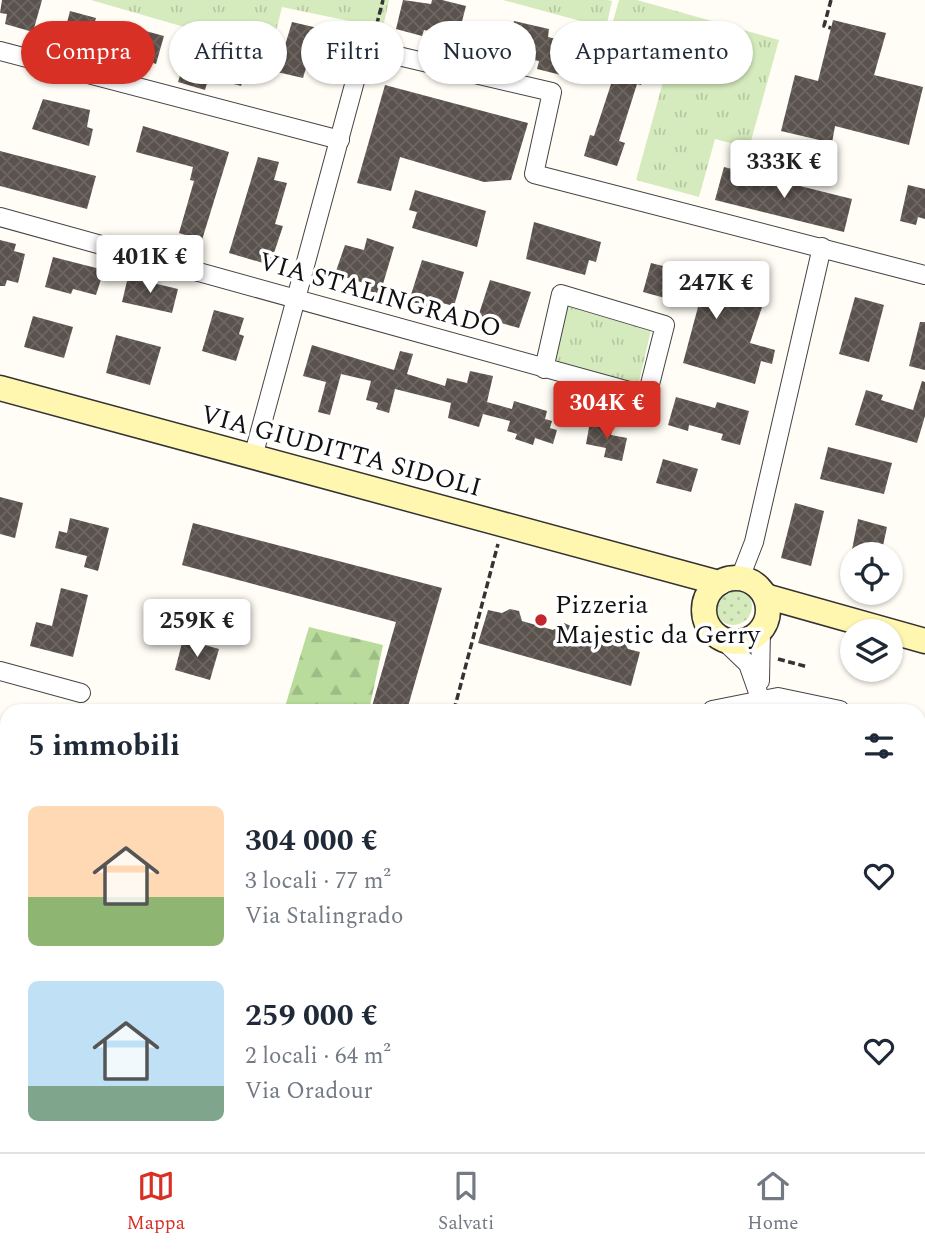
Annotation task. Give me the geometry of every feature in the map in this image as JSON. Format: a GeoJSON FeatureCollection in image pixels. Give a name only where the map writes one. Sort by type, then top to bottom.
{"type":"FeatureCollection","features":[{"type":"Feature","properties":{"kind":"street"},"geometry":{"type":"LineString","coordinates":[[0,51],[340,140]]}},
{"type":"Feature","properties":{"kind":"street"},"geometry":{"type":"LineString","coordinates":[[404,58],[552,92],[534,174],[925,275]]}},
{"type":"Feature","properties":{"kind":"street"},"geometry":{"type":"LineString","coordinates":[[253,457],[355,84]]}},
{"type":"Feature","properties":{"kind":"street","name":"VIA STALINGRADO"},"geometry":{"type":"LineString","coordinates":[[0,217],[544,369],[647,396],[665,325],[561,294],[544,369]]}},
{"type":"Feature","properties":{"kind":"street"},"geometry":{"type":"LineString","coordinates":[[760,698],[748,664],[709,628],[704,610],[705,600],[729,580],[754,542],[822,247]]}},
{"type":"Feature","properties":{"kind":"street","name":"VIA GIUDITTA SIDOLI"},"geometry":{"type":"LineString","coordinates":[[0,388],[667,570],[750,581],[765,614],[810,609],[925,641]]}},
{"type":"Feature","properties":{"kind":"street"},"geometry":{"type":"LineString","coordinates":[[667,570],[704,610]]}},
{"type":"Feature","properties":{"kind":"street"},"geometry":{"type":"LineString","coordinates":[[723,640],[740,642],[765,614]]}},
{"type":"Feature","properties":{"kind":"street"},"geometry":{"type":"LineString","coordinates":[[760,698],[765,614]]}},
{"type":"Feature","properties":{"kind":"street"},"geometry":{"type":"LineString","coordinates":[[0,671],[80,693]]}},
{"type":"Feature","properties":{"kind":"street"},"geometry":{"type":"LineString","coordinates":[[739,704],[760,698],[791,698],[816,704]]}},
{"type":"Feature","properties":{"kind":"path"},"geometry":{"type":"LineString","coordinates":[[378,21],[383,0]]}},
{"type":"Feature","properties":{"kind":"path"},"geometry":{"type":"LineString","coordinates":[[831,0],[824,26],[831,28]]}},
{"type":"Feature","properties":{"kind":"path"},"geometry":{"type":"LineString","coordinates":[[456,704],[504,526]]}},
{"type":"Feature","properties":{"kind":"green space"},"geometry":{"type":"Polygon","coordinates":[[[91,0],[389,0],[384,21],[349,21],[282,7],[279,21],[169,23],[91,0]]]}},
{"type":"Feature","properties":{"kind":"green space"},"geometry":{"type":"Polygon","coordinates":[[[503,0],[612,1],[608,21],[580,21],[503,0]]]}},
{"type":"Feature","properties":{"kind":"green space"},"geometry":{"type":"Polygon","coordinates":[[[619,0],[637,0],[712,21],[613,21],[619,0]]]}},
{"type":"Feature","properties":{"kind":"green space"},"geometry":{"type":"Polygon","coordinates":[[[753,33],[779,40],[749,148],[715,139],[699,197],[636,180],[662,84],[753,84],[753,33]]]}},
{"type":"Feature","properties":{"kind":"green space"},"geometry":{"type":"Polygon","coordinates":[[[567,306],[651,330],[638,386],[553,362],[567,306]]]}},
{"type":"Feature","properties":{"kind":"green space"},"geometry":{"type":"Polygon","coordinates":[[[733,587],[746,593],[752,606],[746,619],[733,625],[720,619],[714,606],[720,593],[733,587]]]}},
{"type":"Feature","properties":{"kind":"green space"},"geometry":{"type":"Polygon","coordinates":[[[309,627],[383,645],[370,704],[286,704],[309,627]]]}},
{"type":"Feature","properties":{"kind":"building"},"geometry":{"type":"Polygon","coordinates":[[[2,0],[42,0],[36,21],[21,21],[21,29],[5,24],[7,14],[0,13],[2,0]]]}},
{"type":"Feature","properties":{"kind":"building"},"geometry":{"type":"Polygon","coordinates":[[[403,0],[431,4],[432,0],[442,0],[466,6],[462,21],[418,21],[418,35],[404,31],[404,21],[398,21],[403,0]]]}},
{"type":"Feature","properties":{"kind":"building"},"geometry":{"type":"Polygon","coordinates":[[[70,11],[96,18],[95,21],[67,21],[70,11]]]}},
{"type":"Feature","properties":{"kind":"building"},"geometry":{"type":"Polygon","coordinates":[[[833,20],[886,33],[874,75],[923,87],[909,145],[835,126],[832,143],[781,131],[795,75],[818,81],[833,20]]]}},
{"type":"Feature","properties":{"kind":"building"},"geometry":{"type":"Polygon","coordinates":[[[292,22],[301,24],[301,78],[287,74],[287,39],[292,22]]]}},
{"type":"Feature","properties":{"kind":"building"},"geometry":{"type":"Polygon","coordinates":[[[536,26],[549,29],[550,72],[537,69],[539,61],[536,60],[536,26]]]}},
{"type":"Feature","properties":{"kind":"building"},"geometry":{"type":"Polygon","coordinates":[[[155,34],[164,36],[155,64],[155,34]]]}},
{"type":"Feature","properties":{"kind":"building"},"geometry":{"type":"Polygon","coordinates":[[[185,84],[207,84],[205,90],[185,84]]]}},
{"type":"Feature","properties":{"kind":"building"},"geometry":{"type":"Polygon","coordinates":[[[611,84],[637,84],[619,141],[625,143],[617,166],[584,156],[590,135],[594,136],[611,84]]]}},
{"type":"Feature","properties":{"kind":"building"},"geometry":{"type":"Polygon","coordinates":[[[385,85],[528,123],[511,180],[484,182],[400,157],[391,191],[357,183],[385,85]]]}},
{"type":"Feature","properties":{"kind":"building"},"geometry":{"type":"Polygon","coordinates":[[[43,99],[90,110],[87,127],[93,129],[89,146],[32,129],[43,99]]]}},
{"type":"Feature","properties":{"kind":"building"},"geometry":{"type":"Polygon","coordinates":[[[143,126],[229,152],[202,240],[179,233],[194,181],[190,180],[193,167],[136,152],[143,126]]]}},
{"type":"Feature","properties":{"kind":"building"},"geometry":{"type":"Polygon","coordinates":[[[0,151],[96,176],[87,209],[0,186],[0,151]]]}},
{"type":"Feature","properties":{"kind":"building"},"geometry":{"type":"Polygon","coordinates":[[[258,157],[279,162],[274,180],[287,183],[275,224],[283,226],[270,265],[229,253],[258,157]]]}},
{"type":"Feature","properties":{"kind":"building"},"geometry":{"type":"Polygon","coordinates":[[[724,167],[852,199],[844,232],[715,200],[724,167]]]}},
{"type":"Feature","properties":{"kind":"building"},"geometry":{"type":"Polygon","coordinates":[[[908,185],[925,189],[925,219],[918,217],[916,225],[900,221],[908,185]]]}},
{"type":"Feature","properties":{"kind":"building"},"geometry":{"type":"Polygon","coordinates":[[[415,190],[486,211],[477,247],[412,228],[417,212],[409,210],[415,190]]]}},
{"type":"Feature","properties":{"kind":"building"},"geometry":{"type":"Polygon","coordinates":[[[534,222],[601,242],[596,262],[589,260],[585,275],[526,259],[534,222]]]}},
{"type":"Feature","properties":{"kind":"building"},"geometry":{"type":"Polygon","coordinates":[[[367,238],[394,247],[380,294],[365,290],[367,284],[335,274],[345,245],[364,250],[367,238]]]}},
{"type":"Feature","properties":{"kind":"building"},"geometry":{"type":"Polygon","coordinates":[[[0,240],[16,244],[14,251],[25,254],[18,283],[7,280],[5,286],[0,286],[0,240]]]}},
{"type":"Feature","properties":{"kind":"building"},"geometry":{"type":"Polygon","coordinates":[[[53,257],[104,270],[96,295],[73,289],[71,294],[45,287],[53,257]]]}},
{"type":"Feature","properties":{"kind":"building"},"geometry":{"type":"Polygon","coordinates":[[[422,260],[464,272],[454,306],[434,301],[432,308],[409,301],[422,260]]]}},
{"type":"Feature","properties":{"kind":"building"},"geometry":{"type":"Polygon","coordinates":[[[651,263],[767,292],[750,343],[775,350],[772,364],[761,361],[755,384],[683,363],[698,307],[643,292],[651,263]]]}},
{"type":"Feature","properties":{"kind":"building"},"geometry":{"type":"Polygon","coordinates":[[[128,277],[178,289],[172,313],[122,302],[128,277]]]}},
{"type":"Feature","properties":{"kind":"building"},"geometry":{"type":"Polygon","coordinates":[[[490,280],[531,292],[519,328],[478,317],[490,280]]]}},
{"type":"Feature","properties":{"kind":"building"},"geometry":{"type":"Polygon","coordinates":[[[855,297],[884,305],[869,362],[839,354],[855,297]]]}},
{"type":"Feature","properties":{"kind":"building"},"geometry":{"type":"Polygon","coordinates":[[[214,310],[244,318],[239,334],[244,336],[236,361],[202,351],[214,310]]]}},
{"type":"Feature","properties":{"kind":"building"},"geometry":{"type":"Polygon","coordinates":[[[33,316],[73,327],[64,358],[24,347],[33,316]]]}},
{"type":"Feature","properties":{"kind":"building"},"geometry":{"type":"Polygon","coordinates":[[[920,322],[925,322],[925,370],[909,366],[920,322]]]}},
{"type":"Feature","properties":{"kind":"building"},"geometry":{"type":"Polygon","coordinates":[[[116,335],[161,347],[150,385],[106,373],[116,335]]]}},
{"type":"Feature","properties":{"kind":"building"},"geometry":{"type":"Polygon","coordinates":[[[312,345],[394,370],[400,351],[413,354],[407,374],[445,386],[447,378],[467,383],[470,371],[493,376],[487,402],[512,409],[514,401],[547,411],[545,419],[552,421],[550,428],[557,430],[553,444],[535,438],[533,445],[515,439],[517,434],[507,431],[510,421],[483,414],[479,427],[448,418],[451,403],[395,389],[389,413],[376,409],[378,403],[366,400],[371,381],[341,374],[330,415],[318,412],[326,382],[303,376],[312,345]]]}},
{"type":"Feature","properties":{"kind":"building"},"geometry":{"type":"Polygon","coordinates":[[[922,381],[925,382],[925,416],[917,443],[855,425],[866,390],[883,395],[881,400],[913,410],[922,381]]]}},
{"type":"Feature","properties":{"kind":"building"},"geometry":{"type":"Polygon","coordinates":[[[676,397],[715,408],[717,402],[749,411],[740,445],[721,440],[723,434],[689,425],[688,431],[668,425],[676,397]]]}},
{"type":"Feature","properties":{"kind":"building"},"geometry":{"type":"Polygon","coordinates":[[[590,422],[613,427],[611,435],[627,438],[622,461],[604,457],[606,448],[586,444],[590,422]]]}},
{"type":"Feature","properties":{"kind":"building"},"geometry":{"type":"Polygon","coordinates":[[[828,447],[892,463],[884,494],[820,479],[828,447]]]}},
{"type":"Feature","properties":{"kind":"building"},"geometry":{"type":"Polygon","coordinates":[[[663,459],[698,469],[691,492],[656,483],[663,459]]]}},
{"type":"Feature","properties":{"kind":"building"},"geometry":{"type":"Polygon","coordinates":[[[0,497],[23,503],[15,538],[0,534],[0,497]]]}},
{"type":"Feature","properties":{"kind":"building"},"geometry":{"type":"Polygon","coordinates":[[[795,503],[824,511],[811,566],[781,558],[795,503]]]}},
{"type":"Feature","properties":{"kind":"building"},"geometry":{"type":"Polygon","coordinates":[[[70,518],[109,528],[98,571],[84,567],[87,556],[55,548],[59,531],[67,533],[70,518]]]}},
{"type":"Feature","properties":{"kind":"building"},"geometry":{"type":"Polygon","coordinates":[[[858,519],[887,527],[884,542],[854,542],[858,519]]]}},
{"type":"Feature","properties":{"kind":"building"},"geometry":{"type":"Polygon","coordinates":[[[193,523],[442,588],[409,704],[373,704],[396,622],[182,565],[193,523]]]}},
{"type":"Feature","properties":{"kind":"building"},"geometry":{"type":"Polygon","coordinates":[[[61,588],[88,595],[73,657],[30,646],[36,622],[52,626],[61,588]]]}},
{"type":"Feature","properties":{"kind":"building"},"geometry":{"type":"Polygon","coordinates":[[[510,609],[519,611],[522,621],[553,630],[564,623],[571,626],[576,635],[607,642],[616,637],[622,638],[628,649],[640,652],[631,686],[478,643],[488,610],[502,613],[510,609]]]}},
{"type":"Feature","properties":{"kind":"building"},"geometry":{"type":"Polygon","coordinates":[[[183,639],[219,649],[210,680],[175,670],[183,639]]]}},
{"type":"Feature","properties":{"kind":"place","name":"Pizzeria Majestic da Gerry"},"geometry":{"type":"Point","coordinates":[541,620]}}]}
